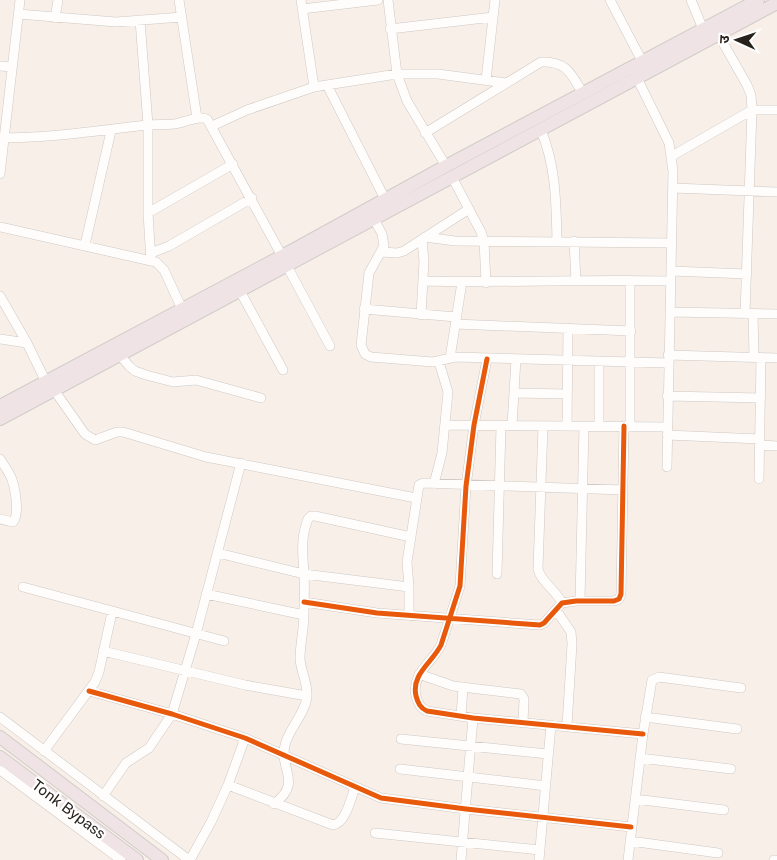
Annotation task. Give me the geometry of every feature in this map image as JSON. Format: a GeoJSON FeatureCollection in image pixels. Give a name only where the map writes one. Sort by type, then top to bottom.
{"type":"FeatureCollection","features":[{"type":"Feature","properties":{"kind":"highway"},"geometry":{"type":"LineString","coordinates":[[0,419],[50,386],[182,309],[374,218],[582,92],[703,29],[741,4],[758,0]]}},
{"type":"Feature","properties":{"kind":"highway"},"geometry":{"type":"LineString","coordinates":[[0,406],[120,355],[240,291],[385,199],[541,130],[777,3]]}},
{"type":"Feature","properties":{"kind":"highway"},"geometry":{"type":"LineString","coordinates":[[0,736],[162,860]]}},
{"type":"Feature","properties":{"kind":"highway","name":"Tonk Bypass"},"geometry":{"type":"LineString","coordinates":[[0,757],[137,860]]}},
{"type":"Feature","properties":{"kind":"street"},"geometry":{"type":"LineString","coordinates":[[0,174],[20,0]]}},
{"type":"Feature","properties":{"kind":"street"},"geometry":{"type":"LineString","coordinates":[[55,18],[58,0]]}},
{"type":"Feature","properties":{"kind":"street"},"geometry":{"type":"LineString","coordinates":[[179,0],[197,118]]}},
{"type":"Feature","properties":{"kind":"street"},"geometry":{"type":"LineString","coordinates":[[314,87],[302,4],[378,0]]}},
{"type":"Feature","properties":{"kind":"street"},"geometry":{"type":"LineString","coordinates":[[388,0],[390,29],[397,74],[407,101],[449,171],[484,240],[486,283]]}},
{"type":"Feature","properties":{"kind":"street"},"geometry":{"type":"LineString","coordinates":[[486,80],[495,0]]}},
{"type":"Feature","properties":{"kind":"street"},"geometry":{"type":"LineString","coordinates":[[610,0],[642,60]]}},
{"type":"Feature","properties":{"kind":"street"},"geometry":{"type":"LineString","coordinates":[[691,0],[703,29]]}},
{"type":"Feature","properties":{"kind":"street"},"geometry":{"type":"LineString","coordinates":[[18,14],[116,22],[182,17]]}},
{"type":"Feature","properties":{"kind":"street"},"geometry":{"type":"LineString","coordinates":[[390,29],[493,17]]}},
{"type":"Feature","properties":{"kind":"street"},"geometry":{"type":"LineString","coordinates":[[140,20],[148,125],[148,213],[151,257]]}},
{"type":"Feature","properties":{"kind":"street"},"geometry":{"type":"LineString","coordinates":[[718,34],[751,95],[747,274],[749,314],[757,357],[761,398],[759,479]]}},
{"type":"Feature","properties":{"kind":"street"},"geometry":{"type":"LineString","coordinates":[[425,133],[541,62],[562,64],[571,73],[582,92]]}},
{"type":"Feature","properties":{"kind":"street"},"geometry":{"type":"LineString","coordinates":[[0,66],[12,67]]}},
{"type":"Feature","properties":{"kind":"street"},"geometry":{"type":"LineString","coordinates":[[212,126],[247,110],[314,87],[397,74],[438,74],[506,83]]}},
{"type":"Feature","properties":{"kind":"street"},"geometry":{"type":"LineString","coordinates":[[637,78],[662,125],[672,156],[673,188],[667,467]]}},
{"type":"Feature","properties":{"kind":"street"},"geometry":{"type":"LineString","coordinates":[[327,85],[385,199]]}},
{"type":"Feature","properties":{"kind":"street"},"geometry":{"type":"LineString","coordinates":[[672,156],[752,110],[777,110]]}},
{"type":"Feature","properties":{"kind":"street"},"geometry":{"type":"LineString","coordinates":[[5,138],[111,130],[187,122],[197,118],[207,119],[252,198],[330,346]]}},
{"type":"Feature","properties":{"kind":"street"},"geometry":{"type":"LineString","coordinates":[[85,245],[111,130]]}},
{"type":"Feature","properties":{"kind":"street"},"geometry":{"type":"LineString","coordinates":[[541,130],[549,150],[553,170],[557,241]]}},
{"type":"Feature","properties":{"kind":"street"},"geometry":{"type":"LineString","coordinates":[[148,213],[233,164]]}},
{"type":"Feature","properties":{"kind":"street"},"geometry":{"type":"LineString","coordinates":[[673,188],[777,192]]}},
{"type":"Feature","properties":{"kind":"street"},"geometry":{"type":"LineString","coordinates":[[151,257],[252,198]]}},
{"type":"Feature","properties":{"kind":"street"},"geometry":{"type":"LineString","coordinates":[[381,252],[396,253],[404,251],[469,209]]}},
{"type":"Feature","properties":{"kind":"street"},"geometry":{"type":"LineString","coordinates":[[374,218],[384,240],[384,246],[369,274],[364,310],[361,345],[365,354],[371,357],[438,362],[450,358],[599,362],[777,358]]}},
{"type":"Feature","properties":{"kind":"street"},"geometry":{"type":"LineString","coordinates":[[0,227],[151,257],[164,270],[182,309]]}},
{"type":"Feature","properties":{"kind":"street"},"geometry":{"type":"LineString","coordinates":[[424,239],[671,243]]}},
{"type":"Feature","properties":{"kind":"street"},"geometry":{"type":"LineString","coordinates":[[421,315],[424,281],[424,239]]}},
{"type":"Feature","properties":{"kind":"street"},"geometry":{"type":"LineString","coordinates":[[574,242],[576,281]]}},
{"type":"Feature","properties":{"kind":"street"},"geometry":{"type":"LineString","coordinates":[[671,271],[747,274]]}},
{"type":"Feature","properties":{"kind":"street"},"geometry":{"type":"LineString","coordinates":[[304,602],[377,613],[540,625],[559,606],[580,601],[614,602],[619,599],[621,594],[623,490],[631,362],[630,280]]}},
{"type":"Feature","properties":{"kind":"street"},"geometry":{"type":"LineString","coordinates":[[424,281],[486,283],[670,281]]}},
{"type":"Feature","properties":{"kind":"street"},"geometry":{"type":"LineString","coordinates":[[450,358],[462,282]]}},
{"type":"Feature","properties":{"kind":"street"},"geometry":{"type":"LineString","coordinates":[[240,291],[283,370]]}},
{"type":"Feature","properties":{"kind":"street"},"geometry":{"type":"LineString","coordinates":[[0,296],[50,386],[85,434],[90,438],[100,439],[117,432],[123,432],[206,457],[416,498]]}},
{"type":"Feature","properties":{"kind":"street"},"geometry":{"type":"LineString","coordinates":[[364,310],[455,320],[568,329],[631,331]]}},
{"type":"Feature","properties":{"kind":"street"},"geometry":{"type":"LineString","coordinates":[[670,312],[777,314]]}},
{"type":"Feature","properties":{"kind":"street"},"geometry":{"type":"LineString","coordinates":[[567,426],[568,329]]}},
{"type":"Feature","properties":{"kind":"street"},"geometry":{"type":"LineString","coordinates":[[0,340],[27,343]]}},
{"type":"Feature","properties":{"kind":"street"},"geometry":{"type":"LineString","coordinates":[[120,355],[135,371],[146,375],[173,382],[196,380],[261,398]]}},
{"type":"Feature","properties":{"kind":"street"},"geometry":{"type":"LineString","coordinates":[[487,359],[474,425],[466,486],[460,586],[441,645],[415,682],[418,703],[422,709],[427,711],[473,718],[643,734]]}},
{"type":"Feature","properties":{"kind":"street"},"geometry":{"type":"LineString","coordinates":[[512,426],[516,360]]}},
{"type":"Feature","properties":{"kind":"street"},"geometry":{"type":"LineString","coordinates":[[434,484],[442,453],[448,392],[438,362]]}},
{"type":"Feature","properties":{"kind":"street"},"geometry":{"type":"LineString","coordinates":[[599,362],[599,426]]}},
{"type":"Feature","properties":{"kind":"street"},"geometry":{"type":"LineString","coordinates":[[514,393],[567,394]]}},
{"type":"Feature","properties":{"kind":"street"},"geometry":{"type":"LineString","coordinates":[[668,396],[761,398]]}},
{"type":"Feature","properties":{"kind":"street"},"geometry":{"type":"LineString","coordinates":[[446,425],[627,426],[760,442],[777,446]]}},
{"type":"Feature","properties":{"kind":"street"},"geometry":{"type":"LineString","coordinates":[[496,574],[501,426]]}},
{"type":"Feature","properties":{"kind":"street"},"geometry":{"type":"LineString","coordinates":[[543,426],[538,569],[540,576],[558,594],[559,606],[571,632],[567,726]]}},
{"type":"Feature","properties":{"kind":"street"},"geometry":{"type":"LineString","coordinates":[[580,601],[581,489],[584,426]]}},
{"type":"Feature","properties":{"kind":"street"},"geometry":{"type":"LineString","coordinates":[[0,459],[15,488],[16,515],[13,522],[0,519]]}},
{"type":"Feature","properties":{"kind":"street"},"geometry":{"type":"LineString","coordinates":[[103,796],[126,763],[149,748],[172,714],[196,634],[241,463]]}},
{"type":"Feature","properties":{"kind":"street"},"geometry":{"type":"LineString","coordinates":[[409,616],[407,562],[419,485],[423,483],[623,490]]}},
{"type":"Feature","properties":{"kind":"street"},"geometry":{"type":"LineString","coordinates":[[274,804],[283,797],[287,789],[289,780],[284,746],[295,721],[305,705],[307,696],[306,682],[300,658],[304,616],[302,549],[308,519],[311,516],[411,537]]}},
{"type":"Feature","properties":{"kind":"street"},"geometry":{"type":"LineString","coordinates":[[218,553],[304,574],[409,587]]}},
{"type":"Feature","properties":{"kind":"street"},"geometry":{"type":"LineString","coordinates":[[23,587],[224,641]]}},
{"type":"Feature","properties":{"kind":"street"},"geometry":{"type":"LineString","coordinates":[[206,594],[304,616]]}},
{"type":"Feature","properties":{"kind":"street"},"geometry":{"type":"LineString","coordinates":[[44,751],[89,691],[98,672],[112,612]]}},
{"type":"Feature","properties":{"kind":"street"},"geometry":{"type":"LineString","coordinates":[[103,652],[244,685],[307,696]]}},
{"type":"Feature","properties":{"kind":"street"},"geometry":{"type":"LineString","coordinates":[[419,674],[448,685],[521,694],[524,699],[523,722]]}},
{"type":"Feature","properties":{"kind":"street"},"geometry":{"type":"LineString","coordinates":[[628,860],[650,683],[655,677],[741,688]]}},
{"type":"Feature","properties":{"kind":"street"},"geometry":{"type":"LineString","coordinates":[[461,716],[464,688]]}},
{"type":"Feature","properties":{"kind":"street"},"geometry":{"type":"LineString","coordinates":[[89,691],[172,714],[245,738],[381,798],[632,827]]}},
{"type":"Feature","properties":{"kind":"street"},"geometry":{"type":"LineString","coordinates":[[0,717],[190,860],[211,822],[228,785],[245,738]]}},
{"type":"Feature","properties":{"kind":"street"},"geometry":{"type":"LineString","coordinates":[[645,717],[737,729]]}},
{"type":"Feature","properties":{"kind":"street"},"geometry":{"type":"LineString","coordinates":[[461,860],[473,718]]}},
{"type":"Feature","properties":{"kind":"street"},"geometry":{"type":"LineString","coordinates":[[539,860],[551,725]]}},
{"type":"Feature","properties":{"kind":"street"},"geometry":{"type":"LineString","coordinates":[[401,739],[548,754]]}},
{"type":"Feature","properties":{"kind":"street"},"geometry":{"type":"LineString","coordinates":[[640,758],[731,769]]}},
{"type":"Feature","properties":{"kind":"street"},"geometry":{"type":"LineString","coordinates":[[0,770],[121,860]]}},
{"type":"Feature","properties":{"kind":"street"},"geometry":{"type":"LineString","coordinates":[[400,770],[546,786]]}},
{"type":"Feature","properties":{"kind":"street"},"geometry":{"type":"LineString","coordinates":[[228,785],[274,804],[337,824],[343,817],[355,787]]}},
{"type":"Feature","properties":{"kind":"street"},"geometry":{"type":"LineString","coordinates":[[635,799],[724,810]]}},
{"type":"Feature","properties":{"kind":"street"},"geometry":{"type":"LineString","coordinates":[[375,834],[540,850]]}},
{"type":"Feature","properties":{"kind":"street"},"geometry":{"type":"LineString","coordinates":[[630,841],[718,853]]}},
{"type":"Feature","properties":{"kind":"cycle path"},"geometry":{"type":"LineString","coordinates":[[487,359],[474,425],[466,486],[460,586],[441,645],[419,675],[415,688],[418,701],[421,707],[427,711],[473,718],[643,734]]}},
{"type":"Feature","properties":{"kind":"cycle path"},"geometry":{"type":"LineString","coordinates":[[304,602],[377,613],[540,625],[562,603],[614,601],[619,599],[621,594],[624,426]]}},
{"type":"Feature","properties":{"kind":"cycle path"},"geometry":{"type":"LineString","coordinates":[[89,691],[172,714],[245,738],[381,798],[631,827]]}}]}
